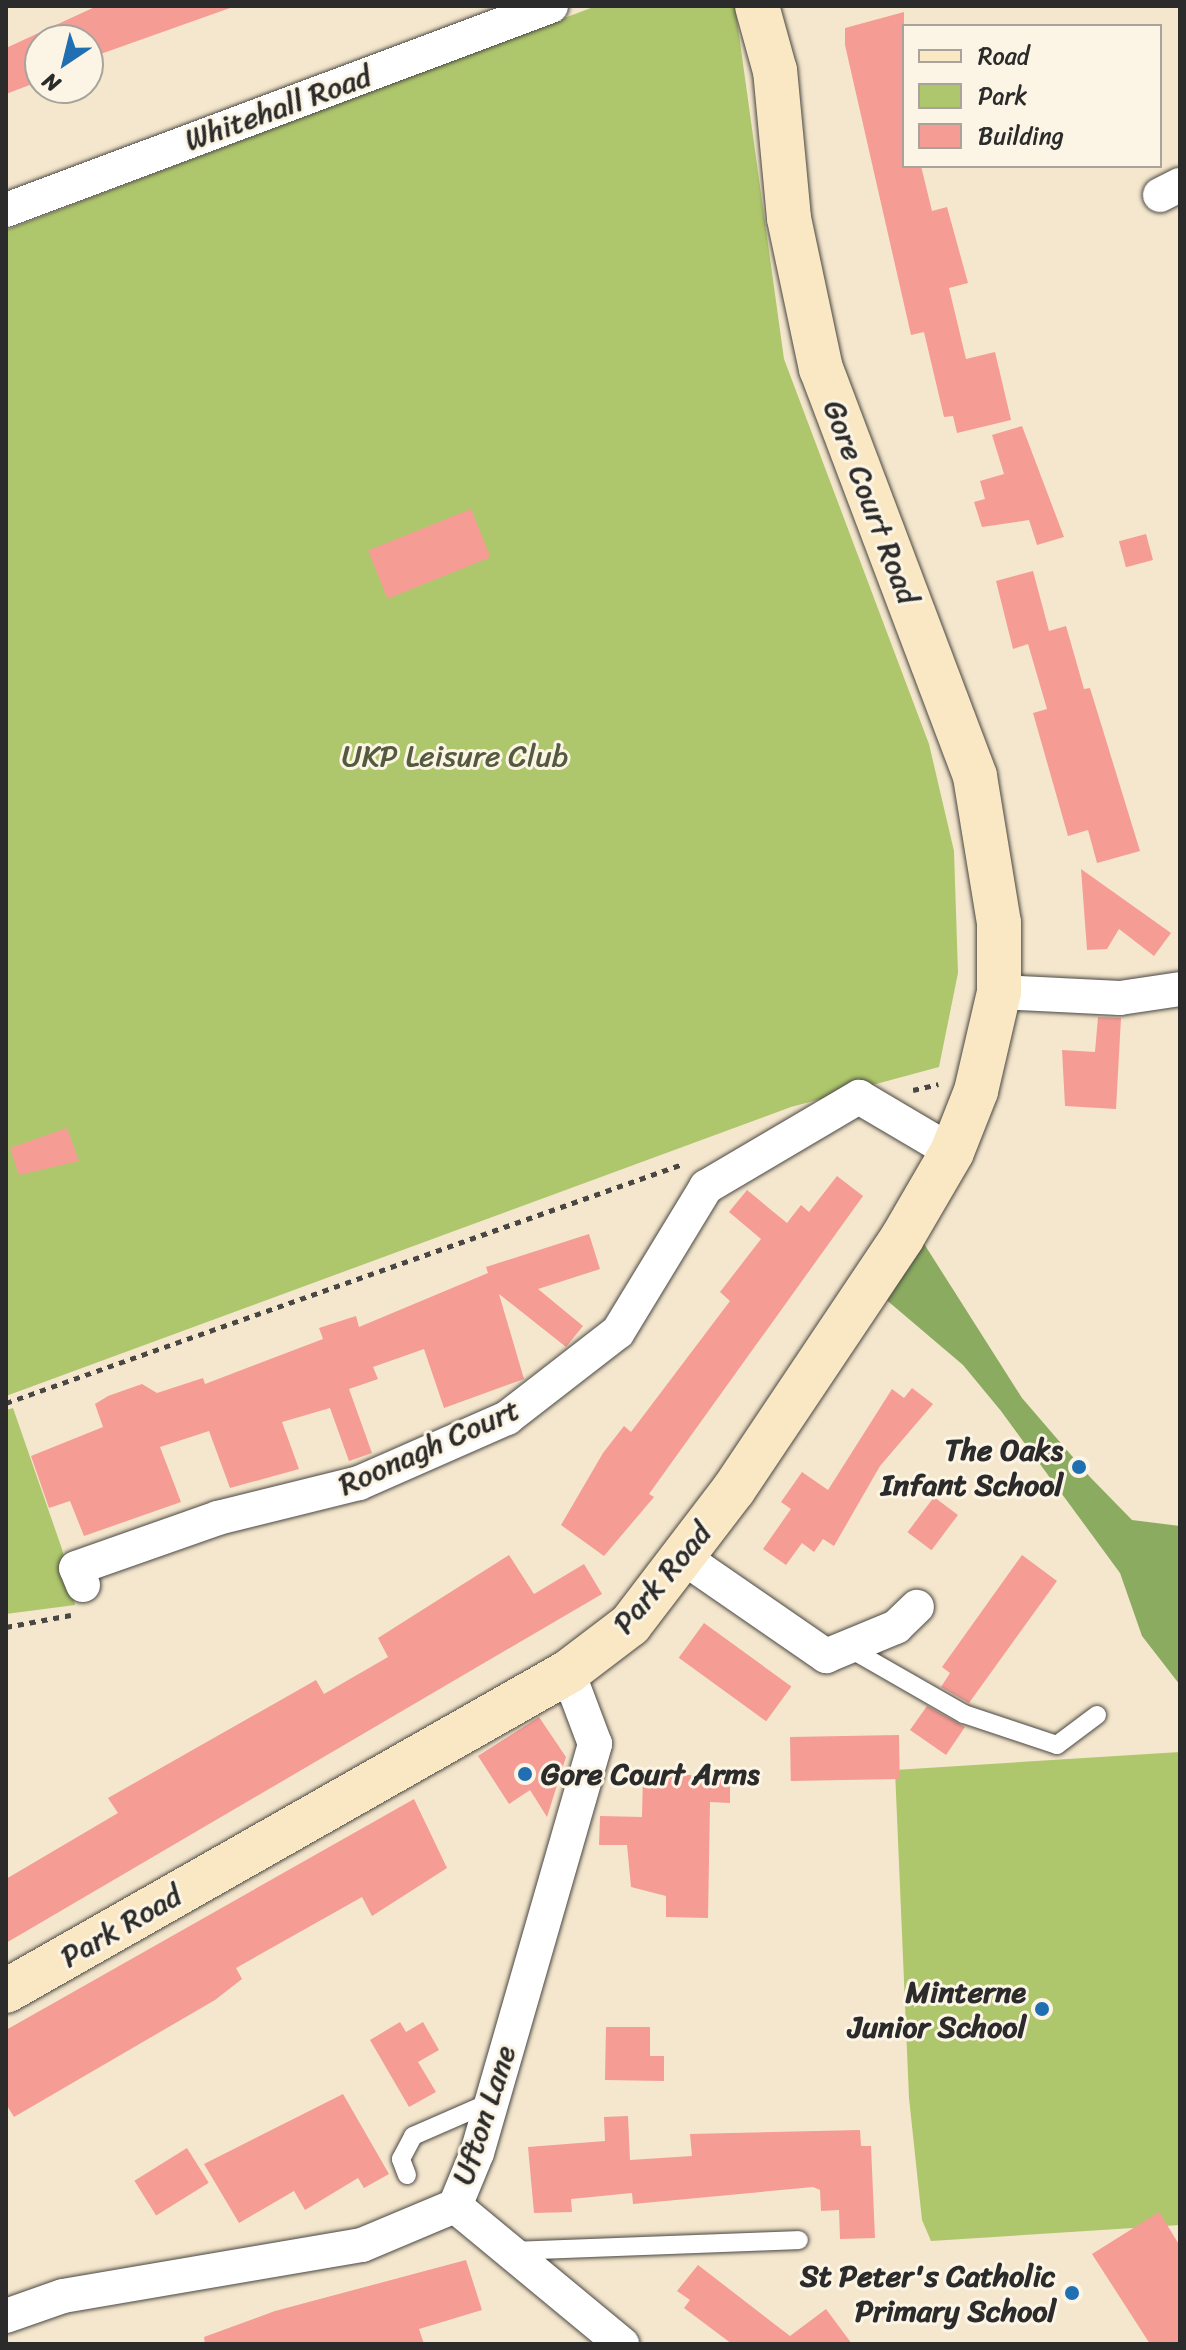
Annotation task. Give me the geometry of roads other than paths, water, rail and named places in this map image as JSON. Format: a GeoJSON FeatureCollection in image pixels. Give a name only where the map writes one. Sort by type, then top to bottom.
{"type":"FeatureCollection","features":[{"type":"Feature","properties":{"kind":"street","name":"Whitehall Road"},"geometry":{"type":"LineString","coordinates":[[6,210],[551,6]]}},
{"type":"Feature","properties":{"kind":"street","name":"Gore Court Road"},"geometry":{"type":"LineString","coordinates":[[757,6],[775,71],[789,218],[821,369],[975,776],[999,923],[999,992]]}},
{"type":"Feature","properties":{"kind":"street"},"geometry":{"type":"LineString","coordinates":[[999,992],[1120,998],[1180,989]]}},
{"type":"Feature","properties":{"kind":"street","name":"Park Road"},"geometry":{"type":"LineString","coordinates":[[6,1991],[568,1672],[630,1625],[684,1558],[861,1302],[952,1152],[976,1091],[999,992]]}},
{"type":"Feature","properties":{"kind":"street","name":"Roonagh Court"},"geometry":{"type":"LineString","coordinates":[[83,1585],[76,1568],[218,1518],[359,1483],[507,1418],[618,1332],[706,1187],[859,1097],[952,1152]]}},
{"type":"Feature","properties":{"kind":"street"},"geometry":{"type":"LineString","coordinates":[[684,1558],[826,1656],[896,1627],[917,1607]]}},
{"type":"Feature","properties":{"kind":"street","name":"Ufton Lane"},"geometry":{"type":"LineString","coordinates":[[6,2316],[63,2296],[362,2245],[424,2225],[455,2206],[491,2102],[595,1744],[568,1672]]}},
{"type":"Feature","properties":{"kind":"street"},"geometry":{"type":"LineString","coordinates":[[455,2206],[622,2344]]}},
{"type":"Feature","properties":{"kind":"lane"},"geometry":{"type":"LineString","coordinates":[[847,1647],[964,1714],[1057,1745],[1097,1715]]}},
{"type":"Feature","properties":{"kind":"lane"},"geometry":{"type":"LineString","coordinates":[[407,2175],[401,2159],[413,2136],[491,2102]]}},
{"type":"Feature","properties":{"kind":"lane"},"geometry":{"type":"LineString","coordinates":[[511,2251],[799,2240]]}},
{"type":"Feature","properties":{"kind":"place","name":"The Oaks Infant School"},"geometry":{"type":"Point","coordinates":[1079,1467]}},
{"type":"Feature","properties":{"kind":"place","name":"Gore Court Arms"},"geometry":{"type":"Point","coordinates":[525,1774]}},
{"type":"Feature","properties":{"kind":"place","name":"Minterne Junior School"},"geometry":{"type":"Point","coordinates":[1042,2009]}},
{"type":"Feature","properties":{"kind":"place","name":"St Peter's Catholic Primary School"},"geometry":{"type":"Point","coordinates":[1072,2293]}},
{"type":"Feature","properties":{"kind":"park label","name":"UKP Leisure Club"},"geometry":{"type":"Point","coordinates":[455,756]}}]}
